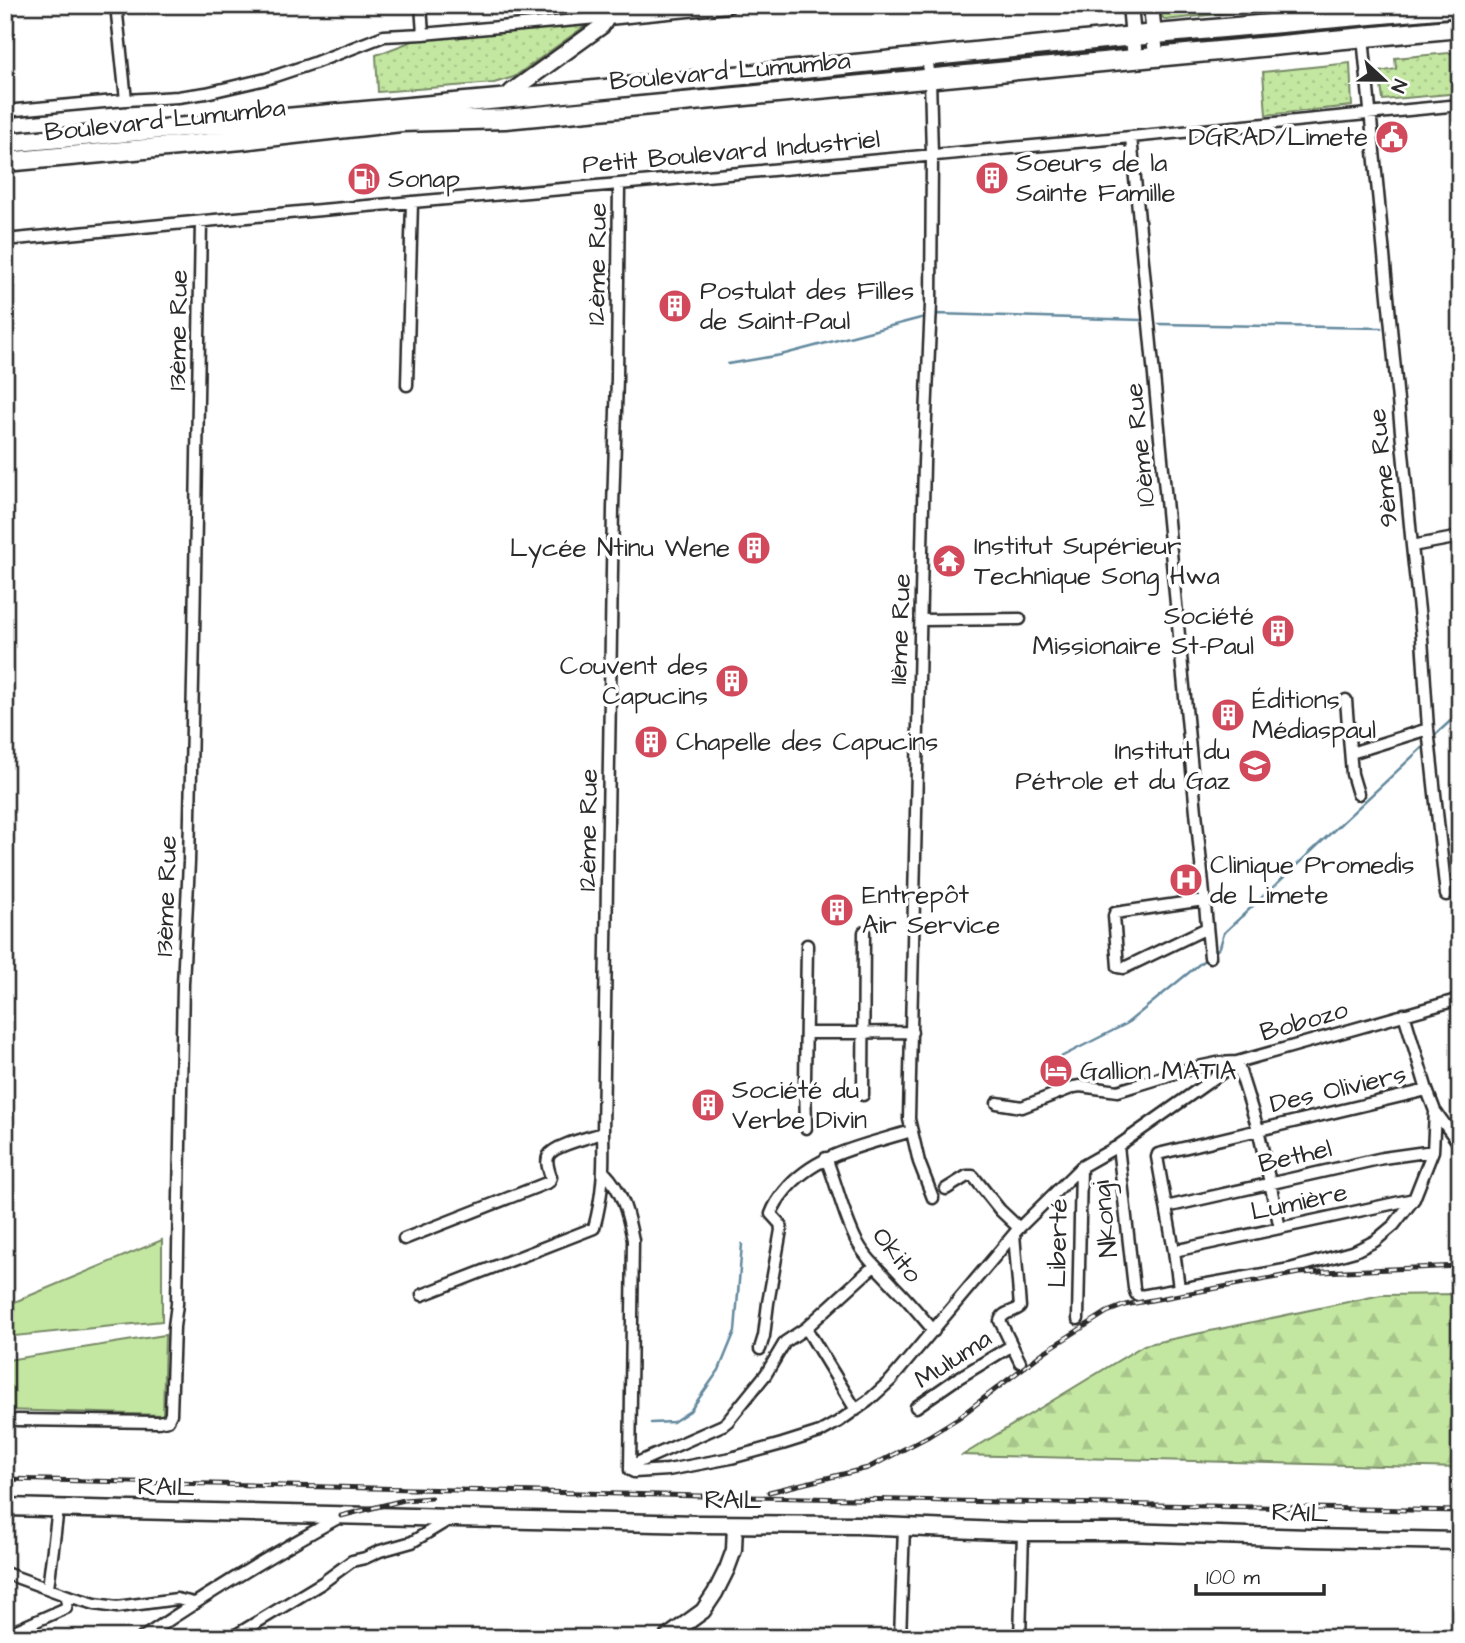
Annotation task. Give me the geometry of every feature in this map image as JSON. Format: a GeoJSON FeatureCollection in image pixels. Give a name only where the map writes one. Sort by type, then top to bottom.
{"type":"FeatureCollection","features":[{"type":"Feature","properties":{"kind":"highway","name":"Boulevard Lumumba"},"geometry":{"type":"LineString","coordinates":[[5,142],[545,95],[1154,34],[1460,7]]}},
{"type":"Feature","properties":{"kind":"highway","name":"Boulevard Lumumba"},"geometry":{"type":"LineString","coordinates":[[5,162],[401,122],[505,119],[1460,28]]}},
{"type":"Feature","properties":{"kind":"main road","name":"RAIL"},"geometry":{"type":"LineString","coordinates":[[5,1507],[1460,1541]]}},
{"type":"Feature","properties":{"kind":"street"},"geometry":{"type":"LineString","coordinates":[[116,5],[126,100]]}},
{"type":"Feature","properties":{"kind":"street"},"geometry":{"type":"LineString","coordinates":[[421,5],[423,34]]}},
{"type":"Feature","properties":{"kind":"street"},"geometry":{"type":"LineString","coordinates":[[5,111],[206,93],[266,79],[384,36],[423,34],[607,11],[728,5]]}},
{"type":"Feature","properties":{"kind":"street"},"geometry":{"type":"LineString","coordinates":[[1130,5],[1135,59]]}},
{"type":"Feature","properties":{"kind":"street"},"geometry":{"type":"LineString","coordinates":[[1152,5],[1156,56]]}},
{"type":"Feature","properties":{"kind":"street"},"geometry":{"type":"LineString","coordinates":[[505,98],[606,22],[607,11]]}},
{"type":"Feature","properties":{"kind":"street","name":"9ème Rue"},"geometry":{"type":"LineString","coordinates":[[1363,37],[1446,895]]}},
{"type":"Feature","properties":{"kind":"street","name":"11ème Rue"},"geometry":{"type":"LineString","coordinates":[[927,57],[932,155],[930,327],[909,1119],[919,1162],[933,1198]]}},
{"type":"Feature","properties":{"kind":"street","name":"Petit Boulevard Industriel"},"geometry":{"type":"LineString","coordinates":[[5,240],[1460,105]]}},
{"type":"Feature","properties":{"kind":"street","name":"10ème Rue"},"geometry":{"type":"LineString","coordinates":[[1131,137],[1210,957]]}},
{"type":"Feature","properties":{"kind":"street","name":"12ème Rue"},"geometry":{"type":"LineString","coordinates":[[422,1296],[594,1228],[599,1210],[604,1172],[619,184]]}},
{"type":"Feature","properties":{"kind":"street"},"geometry":{"type":"LineString","coordinates":[[407,385],[412,202]]}},
{"type":"Feature","properties":{"kind":"street","name":"13ème Rue"},"geometry":{"type":"LineString","coordinates":[[17,1420],[158,1422],[168,1420],[171,1414],[177,1304],[183,984],[189,862],[201,222]]}},
{"type":"Feature","properties":{"kind":"street"},"geometry":{"type":"LineString","coordinates":[[1412,546],[1460,537]]}},
{"type":"Feature","properties":{"kind":"street"},"geometry":{"type":"LineString","coordinates":[[921,620],[1020,619]]}},
{"type":"Feature","properties":{"kind":"street"},"geometry":{"type":"LineString","coordinates":[[1346,700],[1350,753],[1358,794]]}},
{"type":"Feature","properties":{"kind":"street"},"geometry":{"type":"LineString","coordinates":[[1350,753],[1428,729]]}},
{"type":"Feature","properties":{"kind":"street"},"geometry":{"type":"LineString","coordinates":[[1204,900],[1115,913],[1118,967],[1124,968],[1207,929]]}},
{"type":"Feature","properties":{"kind":"street"},"geometry":{"type":"LineString","coordinates":[[863,1094],[864,932]]}},
{"type":"Feature","properties":{"kind":"street"},"geometry":{"type":"LineString","coordinates":[[806,1128],[807,945]]}},
{"type":"Feature","properties":{"kind":"street","name":"Bobozo"},"geometry":{"type":"LineString","coordinates":[[998,1103],[1022,1107],[1080,1086],[1118,1091],[1194,1068],[1237,1062],[1460,999]]}},
{"type":"Feature","properties":{"kind":"street","name":"Des Oliviers"},"geometry":{"type":"LineString","coordinates":[[1404,1014],[1435,1111],[1454,1129],[1460,1144]]}},
{"type":"Feature","properties":{"kind":"street"},"geometry":{"type":"LineString","coordinates":[[807,1033],[912,1032]]}},
{"type":"Feature","properties":{"kind":"street"},"geometry":{"type":"LineString","coordinates":[[604,1172],[626,1207],[633,1240],[630,1468],[634,1472],[668,1470],[731,1458],[782,1444],[820,1432],[856,1410],[891,1380],[1017,1231],[1081,1167],[1118,1146],[1237,1062],[1258,1129],[1280,1228]]}},
{"type":"Feature","properties":{"kind":"street","name":"Des Oliviers"},"geometry":{"type":"LineString","coordinates":[[1166,1207],[1158,1154],[1427,1090]]}},
{"type":"Feature","properties":{"kind":"street"},"geometry":{"type":"LineString","coordinates":[[1166,1207],[1179,1289],[1290,1269],[1355,1251],[1375,1241],[1394,1225],[1414,1199],[1433,1151],[1435,1111]]}},
{"type":"Feature","properties":{"kind":"street"},"geometry":{"type":"LineString","coordinates":[[760,1349],[781,1230],[780,1224],[772,1217],[771,1210],[795,1178],[809,1167],[826,1158],[911,1131]]}},
{"type":"Feature","properties":{"kind":"street"},"geometry":{"type":"LineString","coordinates":[[404,1239],[549,1182],[549,1154],[556,1149],[603,1133]]}},
{"type":"Feature","properties":{"kind":"street","name":"Nkongi"},"geometry":{"type":"LineString","coordinates":[[1118,1146],[1133,1288],[1136,1294],[1141,1296],[1179,1289]]}},
{"type":"Feature","properties":{"kind":"street","name":"Bethel"},"geometry":{"type":"LineString","coordinates":[[1166,1207],[1383,1158],[1433,1151]]}},
{"type":"Feature","properties":{"kind":"street","name":"Okito"},"geometry":{"type":"LineString","coordinates":[[826,1158],[856,1240],[874,1266],[934,1331]]}},
{"type":"Feature","properties":{"kind":"street","name":"Liberté"},"geometry":{"type":"LineString","coordinates":[[1078,1320],[1081,1167]]}},
{"type":"Feature","properties":{"kind":"street"},"geometry":{"type":"LineString","coordinates":[[946,1189],[973,1176],[1017,1231],[1020,1307],[1005,1314],[1000,1321],[1020,1362]]}},
{"type":"Feature","properties":{"kind":"street","name":"Lumière"},"geometry":{"type":"LineString","coordinates":[[1174,1251],[1414,1199]]}},
{"type":"Feature","properties":{"kind":"street"},"geometry":{"type":"LineString","coordinates":[[630,1468],[728,1421],[766,1374],[785,1342],[806,1328],[874,1266]]}},
{"type":"Feature","properties":{"kind":"street"},"geometry":{"type":"LineString","coordinates":[[806,1328],[856,1410]]}},
{"type":"Feature","properties":{"kind":"street","name":"Muluma"},"geometry":{"type":"LineString","coordinates":[[916,1407],[1011,1346]]}},
{"type":"Feature","properties":{"kind":"street"},"geometry":{"type":"LineString","coordinates":[[48,1588],[58,1509]]}},
{"type":"Feature","properties":{"kind":"street"},"geometry":{"type":"LineString","coordinates":[[142,1638],[279,1550],[341,1516]]}},
{"type":"Feature","properties":{"kind":"street"},"geometry":{"type":"LineString","coordinates":[[231,1638],[322,1583],[352,1561],[412,1542],[450,1519]]}},
{"type":"Feature","properties":{"kind":"street"},"geometry":{"type":"LineString","coordinates":[[666,1638],[703,1611],[715,1593],[734,1550],[735,1524]]}},
{"type":"Feature","properties":{"kind":"street"},"geometry":{"type":"LineString","coordinates":[[900,1638],[904,1527]]}},
{"type":"Feature","properties":{"kind":"street"},"geometry":{"type":"LineString","coordinates":[[1020,1638],[1023,1531]]}},
{"type":"Feature","properties":{"kind":"street"},"geometry":{"type":"LineString","coordinates":[[5,1573],[95,1604],[117,1607],[177,1599],[194,1603]]}},
{"type":"Feature","properties":{"kind":"street"},"geometry":{"type":"LineString","coordinates":[[5,1635],[66,1608],[68,1596]]}},
{"type":"Feature","properties":{"kind":"green space"},"geometry":{"type":"Polygon","coordinates":[[[1156,5],[1298,5],[1165,20],[1157,11],[1156,5]]]}},
{"type":"Feature","properties":{"kind":"green space"},"geometry":{"type":"Polygon","coordinates":[[[584,20],[585,26],[514,77],[494,83],[378,92],[376,55],[418,39],[584,20]]]}},
{"type":"Feature","properties":{"kind":"green space"},"geometry":{"type":"Polygon","coordinates":[[[1460,52],[1460,93],[1383,100],[1379,72],[1396,69],[1395,58],[1460,52]]]}},
{"type":"Feature","properties":{"kind":"green space"},"geometry":{"type":"Polygon","coordinates":[[[1350,63],[1352,106],[1266,115],[1263,72],[1350,63]]]}},
{"type":"Feature","properties":{"kind":"green space"},"geometry":{"type":"Polygon","coordinates":[[[162,1240],[162,1321],[5,1337],[5,1306],[162,1240]]]}},
{"type":"Feature","properties":{"kind":"green space"},"geometry":{"type":"Polygon","coordinates":[[[1460,1294],[1460,1468],[963,1455],[1144,1345],[1381,1295],[1460,1294]]]}},
{"type":"Feature","properties":{"kind":"green space"},"geometry":{"type":"Polygon","coordinates":[[[165,1335],[163,1415],[5,1410],[7,1360],[165,1335]]]}},
{"type":"Feature","properties":{"kind":"waterway"},"geometry":{"type":"LineString","coordinates":[[728,364],[781,355],[936,314],[1142,320]]}},
{"type":"Feature","properties":{"kind":"waterway"},"geometry":{"type":"LineString","coordinates":[[1159,324],[1381,328]]}},
{"type":"Feature","properties":{"kind":"waterway"},"geometry":{"type":"LineString","coordinates":[[1432,738],[1460,712]]}},
{"type":"Feature","properties":{"kind":"waterway"},"geometry":{"type":"LineString","coordinates":[[1214,953],[1220,947],[1224,933],[1427,743]]}},
{"type":"Feature","properties":{"kind":"waterway"},"geometry":{"type":"LineString","coordinates":[[1045,1065],[1126,1024],[1208,957]]}},
{"type":"Feature","properties":{"kind":"waterway"},"geometry":{"type":"LineString","coordinates":[[651,1423],[673,1422],[690,1411],[719,1370],[735,1331],[742,1244]]}},
{"type":"Feature","properties":{"kind":"railway"},"geometry":{"type":"LineString","coordinates":[[769,1492],[868,1468],[929,1436],[958,1418],[1044,1352],[1107,1312],[1125,1305],[1299,1273],[1460,1266]]}},
{"type":"Feature","properties":{"kind":"railway"},"geometry":{"type":"LineString","coordinates":[[5,1479],[1460,1511]]}},
{"type":"Feature","properties":{"kind":"railway"},"geometry":{"type":"LineString","coordinates":[[341,1516],[404,1500],[431,1498]]}},
{"type":"Feature","properties":{"kind":"place","name":"DGRAD/Limete"},"geometry":{"type":"Point","coordinates":[1392,137]}},
{"type":"Feature","properties":{"kind":"place","name":"Soeurs de la Sainte Famille"},"geometry":{"type":"Point","coordinates":[992,178]}},
{"type":"Feature","properties":{"kind":"place","name":"Sonap"},"geometry":{"type":"Point","coordinates":[364,179]}},
{"type":"Feature","properties":{"kind":"place","name":"Postulat des Filles de Saint-Paul"},"geometry":{"type":"Point","coordinates":[675,306]}},
{"type":"Feature","properties":{"kind":"place","name":"Lycée Ntinu Wene"},"geometry":{"type":"Point","coordinates":[754,548]}},
{"type":"Feature","properties":{"kind":"place","name":"Institut Supérieur Technique Song Hwa"},"geometry":{"type":"Point","coordinates":[949,561]}},
{"type":"Feature","properties":{"kind":"place","name":"Société Missionaire St-Paul"},"geometry":{"type":"Point","coordinates":[1278,631]}},
{"type":"Feature","properties":{"kind":"place","name":"Couvent des Capucins"},"geometry":{"type":"Point","coordinates":[732,681]}},
{"type":"Feature","properties":{"kind":"place","name":"Éditions Médiaspaul"},"geometry":{"type":"Point","coordinates":[1228,715]}},
{"type":"Feature","properties":{"kind":"place","name":"Chapelle des Capucins"},"geometry":{"type":"Point","coordinates":[651,742]}},
{"type":"Feature","properties":{"kind":"place","name":"Institut du Pétrole et du Gaz"},"geometry":{"type":"Point","coordinates":[1255,766]}},
{"type":"Feature","properties":{"kind":"place","name":"Clinique Promedis de Limete"},"geometry":{"type":"Point","coordinates":[1186,880]}},
{"type":"Feature","properties":{"kind":"place","name":"Entrepôt Air Service"},"geometry":{"type":"Point","coordinates":[837,910]}},
{"type":"Feature","properties":{"kind":"place","name":"Gallion MATIA"},"geometry":{"type":"Point","coordinates":[1056,1071]}},
{"type":"Feature","properties":{"kind":"place","name":"Société du Verbe Divin"},"geometry":{"type":"Point","coordinates":[708,1105]}}]}
